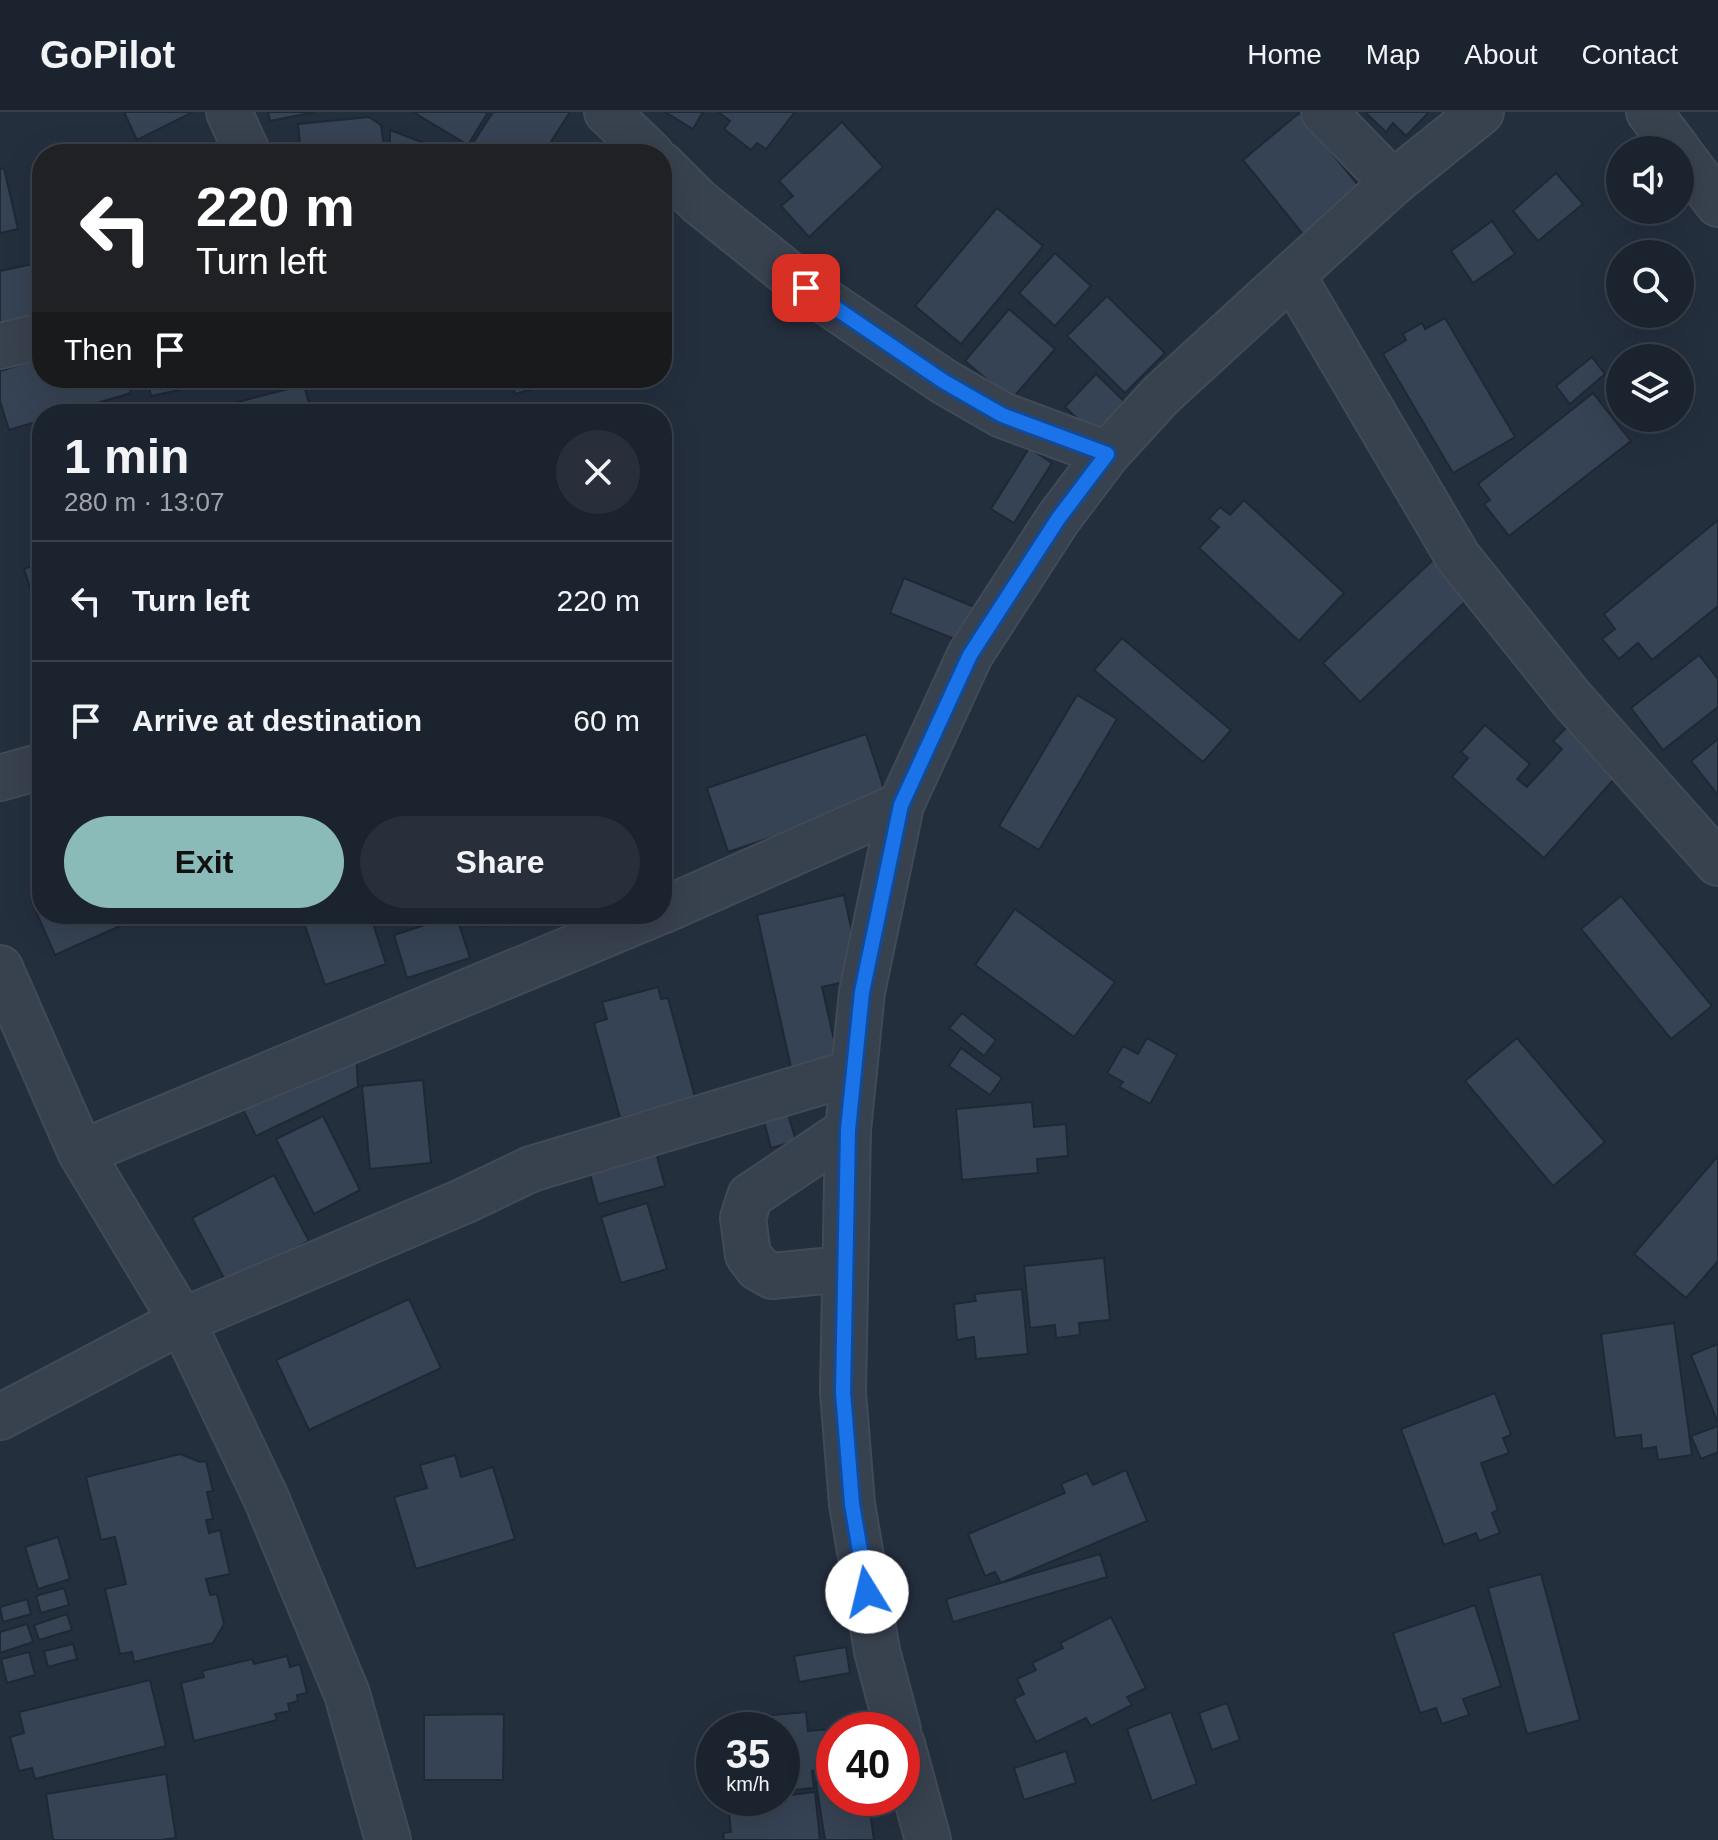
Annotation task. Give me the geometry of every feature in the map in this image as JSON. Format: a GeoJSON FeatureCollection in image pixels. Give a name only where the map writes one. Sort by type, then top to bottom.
{"type":"FeatureCollection","features":[{"type":"Feature","properties":{"kind":"street"},"geometry":{"type":"LineString","coordinates":[[229,112],[243,144]]}},
{"type":"Feature","properties":{"kind":"street"},"geometry":{"type":"LineString","coordinates":[[607,112],[641,144]]}},
{"type":"Feature","properties":{"kind":"street"},"geometry":{"type":"LineString","coordinates":[[1324,112],[1393,183]]}},
{"type":"Feature","properties":{"kind":"street"},"geometry":{"type":"LineString","coordinates":[[893,1712],[877,1651],[852,1504],[843,1392],[844,1269],[848,1130],[862,992],[901,805],[970,655],[1058,519],[1107,454],[1161,395],[1292,275],[1393,183],[1481,112]]}},
{"type":"Feature","properties":{"kind":"street"},"geometry":{"type":"LineString","coordinates":[[1649,112],[1667,136]]}},
{"type":"Feature","properties":{"kind":"street"},"geometry":{"type":"LineString","coordinates":[[1694,172],[1718,204]]}},
{"type":"Feature","properties":{"kind":"street"},"geometry":{"type":"LineString","coordinates":[[672,175],[699,202],[806,288],[943,381],[1002,415],[1107,454]]}},
{"type":"Feature","properties":{"kind":"street"},"geometry":{"type":"LineString","coordinates":[[1292,275],[1458,557],[1571,698],[1718,863]]}},
{"type":"Feature","properties":{"kind":"street"},"geometry":{"type":"LineString","coordinates":[[0,346],[32,338]]}},
{"type":"Feature","properties":{"kind":"street"},"geometry":{"type":"LineString","coordinates":[[0,778],[32,769]]}},
{"type":"Feature","properties":{"kind":"street"},"geometry":{"type":"LineString","coordinates":[[672,907],[901,805]]}},
{"type":"Feature","properties":{"kind":"street"},"geometry":{"type":"LineString","coordinates":[[81,1153],[630,924]]}},
{"type":"Feature","properties":{"kind":"street"},"geometry":{"type":"LineString","coordinates":[[0,968],[81,1153],[182,1321],[266,1498],[347,1694],[388,1840]]}},
{"type":"Feature","properties":{"kind":"street"},"geometry":{"type":"LineString","coordinates":[[0,1417],[182,1321],[464,1201],[531,1169],[854,1072]]}},
{"type":"Feature","properties":{"kind":"street"},"geometry":{"type":"LineString","coordinates":[[844,1269],[772,1276],[758,1268],[748,1255],[743,1218],[750,1196],[848,1130]]}},
{"type":"Feature","properties":{"kind":"street"},"geometry":{"type":"LineString","coordinates":[[920,1810],[928,1840]]}},
{"type":"Feature","properties":{"kind":"building"},"geometry":{"type":"Polygon","coordinates":[[[124,112],[193,112],[137,140],[124,112]]]}},
{"type":"Feature","properties":{"kind":"building"},"geometry":{"type":"Polygon","coordinates":[[[268,112],[315,112],[270,121],[268,112]]]}},
{"type":"Feature","properties":{"kind":"building"},"geometry":{"type":"Polygon","coordinates":[[[413,112],[488,112],[466,144],[413,112]]]}},
{"type":"Feature","properties":{"kind":"building"},"geometry":{"type":"Polygon","coordinates":[[[493,112],[570,112],[549,144],[472,144],[493,112]]]}},
{"type":"Feature","properties":{"kind":"building"},"geometry":{"type":"Polygon","coordinates":[[[665,112],[703,112],[693,129],[665,112]]]}},
{"type":"Feature","properties":{"kind":"building"},"geometry":{"type":"Polygon","coordinates":[[[718,112],[795,112],[766,149],[757,143],[751,150],[724,129],[730,121],[718,112]]]}},
{"type":"Feature","properties":{"kind":"building"},"geometry":{"type":"Polygon","coordinates":[[[1365,112],[1429,112],[1406,136],[1393,123],[1386,132],[1365,112]]]}},
{"type":"Feature","properties":{"kind":"building"},"geometry":{"type":"Polygon","coordinates":[[[1299,113],[1367,196],[1310,243],[1243,160],[1299,113]]]}},
{"type":"Feature","properties":{"kind":"building"},"geometry":{"type":"Polygon","coordinates":[[[369,117],[381,125],[384,144],[300,144],[298,124],[369,117]]]}},
{"type":"Feature","properties":{"kind":"building"},"geometry":{"type":"Polygon","coordinates":[[[842,122],[883,167],[809,237],[781,206],[793,196],[779,181],[842,122]]]}},
{"type":"Feature","properties":{"kind":"building"},"geometry":{"type":"Polygon","coordinates":[[[390,130],[427,144],[390,144],[390,130]]]}},
{"type":"Feature","properties":{"kind":"building"},"geometry":{"type":"Polygon","coordinates":[[[4,168],[18,229],[0,233],[0,169],[4,168]]]}},
{"type":"Feature","properties":{"kind":"building"},"geometry":{"type":"Polygon","coordinates":[[[1556,173],[1583,204],[1538,241],[1513,211],[1556,173]]]}},
{"type":"Feature","properties":{"kind":"building"},"geometry":{"type":"Polygon","coordinates":[[[997,208],[1043,246],[961,344],[915,306],[997,208]]]}},
{"type":"Feature","properties":{"kind":"building"},"geometry":{"type":"Polygon","coordinates":[[[1492,221],[1515,254],[1473,283],[1451,251],[1492,221]]]}},
{"type":"Feature","properties":{"kind":"building"},"geometry":{"type":"Polygon","coordinates":[[[1055,253],[1091,286],[1055,326],[1019,293],[1055,253]]]}},
{"type":"Feature","properties":{"kind":"building"},"geometry":{"type":"Polygon","coordinates":[[[32,264],[32,321],[0,328],[0,271],[32,264]]]}},
{"type":"Feature","properties":{"kind":"building"},"geometry":{"type":"Polygon","coordinates":[[[1107,296],[1165,353],[1125,393],[1067,336],[1107,296]]]}},
{"type":"Feature","properties":{"kind":"building"},"geometry":{"type":"Polygon","coordinates":[[[1009,309],[1055,349],[1011,400],[965,361],[1009,309]]]}},
{"type":"Feature","properties":{"kind":"building"},"geometry":{"type":"Polygon","coordinates":[[[1445,318],[1515,437],[1453,473],[1383,354],[1406,340],[1403,334],[1422,323],[1425,329],[1445,318]]]}},
{"type":"Feature","properties":{"kind":"building"},"geometry":{"type":"Polygon","coordinates":[[[1592,357],[1605,374],[1570,404],[1556,386],[1592,357]]]}},
{"type":"Feature","properties":{"kind":"building"},"geometry":{"type":"Polygon","coordinates":[[[32,361],[32,388],[130,388],[131,393],[94,404],[32,404],[32,423],[9,430],[0,401],[0,371],[32,361]]]}},
{"type":"Feature","properties":{"kind":"building"},"geometry":{"type":"Polygon","coordinates":[[[1096,374],[1131,408],[1100,440],[1065,407],[1096,374]]]}},
{"type":"Feature","properties":{"kind":"building"},"geometry":{"type":"Polygon","coordinates":[[[149,388],[188,388],[151,396],[149,388]]]}},
{"type":"Feature","properties":{"kind":"building"},"geometry":{"type":"Polygon","coordinates":[[[292,388],[305,388],[309,404],[229,404],[292,388]]]}},
{"type":"Feature","properties":{"kind":"building"},"geometry":{"type":"Polygon","coordinates":[[[514,388],[536,388],[515,394],[514,388]]]}},
{"type":"Feature","properties":{"kind":"building"},"geometry":{"type":"Polygon","coordinates":[[[1593,393],[1606,409],[1606,432],[1624,432],[1631,441],[1509,536],[1484,504],[1490,500],[1478,484],[1593,393]]]}},
{"type":"Feature","properties":{"kind":"building"},"geometry":{"type":"Polygon","coordinates":[[[1029,448],[1052,463],[1014,523],[991,509],[1029,448]]]}},
{"type":"Feature","properties":{"kind":"building"},"geometry":{"type":"Polygon","coordinates":[[[1244,500],[1344,593],[1299,641],[1199,548],[1219,527],[1209,519],[1220,507],[1230,515],[1244,500]]]}},
{"type":"Feature","properties":{"kind":"building"},"geometry":{"type":"Polygon","coordinates":[[[1718,520],[1718,606],[1652,660],[1638,643],[1619,659],[1602,639],[1615,629],[1604,614],[1718,520]]]}},
{"type":"Feature","properties":{"kind":"building"},"geometry":{"type":"Polygon","coordinates":[[[1433,560],[1469,598],[1360,702],[1323,663],[1433,560]]]}},
{"type":"Feature","properties":{"kind":"building"},"geometry":{"type":"Polygon","coordinates":[[[32,566],[32,593],[24,569],[32,566]]]}},
{"type":"Feature","properties":{"kind":"building"},"geometry":{"type":"Polygon","coordinates":[[[904,578],[977,608],[962,642],[890,613],[904,578]]]}},
{"type":"Feature","properties":{"kind":"building"},"geometry":{"type":"Polygon","coordinates":[[[1122,638],[1231,730],[1203,762],[1094,670],[1122,638]]]}},
{"type":"Feature","properties":{"kind":"building"},"geometry":{"type":"Polygon","coordinates":[[[1699,655],[1718,679],[1718,707],[1663,750],[1631,708],[1699,655]]]}},
{"type":"Feature","properties":{"kind":"building"},"geometry":{"type":"Polygon","coordinates":[[[1077,695],[1117,719],[1039,850],[999,826],[1077,695]]]}},
{"type":"Feature","properties":{"kind":"building"},"geometry":{"type":"Polygon","coordinates":[[[1570,724],[1622,770],[1544,858],[1452,777],[1468,758],[1461,752],[1485,725],[1530,764],[1517,779],[1527,787],[1562,749],[1553,741],[1570,724]]]}},
{"type":"Feature","properties":{"kind":"building"},"geometry":{"type":"Polygon","coordinates":[[[866,734],[887,798],[728,852],[707,788],[866,734]]]}},
{"type":"Feature","properties":{"kind":"building"},"geometry":{"type":"Polygon","coordinates":[[[1718,739],[1718,795],[1691,761],[1718,739]]]}},
{"type":"Feature","properties":{"kind":"building"},"geometry":{"type":"Polygon","coordinates":[[[844,895],[862,978],[822,987],[839,1062],[792,1072],[757,915],[844,895]]]}},
{"type":"Feature","properties":{"kind":"building"},"geometry":{"type":"Polygon","coordinates":[[[1621,896],[1712,1006],[1671,1039],[1581,929],[1621,896]]]}},
{"type":"Feature","properties":{"kind":"building"},"geometry":{"type":"Polygon","coordinates":[[[1015,909],[1115,982],[1074,1037],[975,965],[1015,909]]]}},
{"type":"Feature","properties":{"kind":"building"},"geometry":{"type":"Polygon","coordinates":[[[41,924],[125,924],[55,955],[41,924]]]}},
{"type":"Feature","properties":{"kind":"building"},"geometry":{"type":"Polygon","coordinates":[[[304,924],[373,924],[386,964],[325,985],[304,924]]]}},
{"type":"Feature","properties":{"kind":"building"},"geometry":{"type":"Polygon","coordinates":[[[428,924],[459,924],[470,958],[407,978],[394,935],[428,924]]]}},
{"type":"Feature","properties":{"kind":"building"},"geometry":{"type":"Polygon","coordinates":[[[658,987],[661,999],[668,998],[695,1097],[620,1118],[594,1023],[607,1019],[602,1002],[658,987]]]}},
{"type":"Feature","properties":{"kind":"building"},"geometry":{"type":"Polygon","coordinates":[[[962,1013],[996,1040],[984,1056],[949,1028],[962,1013]]]}},
{"type":"Feature","properties":{"kind":"building"},"geometry":{"type":"Polygon","coordinates":[[[1147,1038],[1177,1055],[1150,1104],[1119,1087],[1123,1082],[1107,1073],[1123,1046],[1138,1054],[1147,1038]]]}},
{"type":"Feature","properties":{"kind":"building"},"geometry":{"type":"Polygon","coordinates":[[[1517,1038],[1605,1142],[1553,1186],[1465,1081],[1517,1038]]]}},
{"type":"Feature","properties":{"kind":"building"},"geometry":{"type":"Polygon","coordinates":[[[961,1048],[1002,1078],[990,1095],[949,1066],[961,1048]]]}},
{"type":"Feature","properties":{"kind":"building"},"geometry":{"type":"Polygon","coordinates":[[[356,1053],[358,1087],[256,1136],[241,1105],[356,1053]]]}},
{"type":"Feature","properties":{"kind":"building"},"geometry":{"type":"Polygon","coordinates":[[[423,1080],[431,1163],[370,1169],[362,1086],[423,1080]]]}},
{"type":"Feature","properties":{"kind":"building"},"geometry":{"type":"Polygon","coordinates":[[[1032,1102],[1034,1127],[1066,1124],[1068,1156],[1037,1159],[1038,1173],[962,1180],[956,1109],[1032,1102]]]}},
{"type":"Feature","properties":{"kind":"building"},"geometry":{"type":"Polygon","coordinates":[[[788,1114],[796,1141],[771,1148],[764,1121],[788,1114]]]}},
{"type":"Feature","properties":{"kind":"building"},"geometry":{"type":"Polygon","coordinates":[[[323,1116],[360,1190],[314,1214],[276,1139],[323,1116]]]}},
{"type":"Feature","properties":{"kind":"building"},"geometry":{"type":"Polygon","coordinates":[[[654,1145],[665,1186],[598,1204],[587,1163],[654,1145]]]}},
{"type":"Feature","properties":{"kind":"building"},"geometry":{"type":"Polygon","coordinates":[[[1718,1156],[1718,1261],[1686,1298],[1634,1254],[1718,1156]]]}},
{"type":"Feature","properties":{"kind":"building"},"geometry":{"type":"Polygon","coordinates":[[[274,1175],[309,1241],[227,1284],[192,1218],[274,1175]]]}},
{"type":"Feature","properties":{"kind":"building"},"geometry":{"type":"Polygon","coordinates":[[[647,1203],[667,1269],[621,1283],[601,1217],[647,1203]]]}},
{"type":"Feature","properties":{"kind":"building"},"geometry":{"type":"Polygon","coordinates":[[[1104,1258],[1110,1320],[1079,1323],[1080,1335],[1056,1338],[1055,1325],[1030,1328],[1024,1266],[1104,1258]]]}},
{"type":"Feature","properties":{"kind":"building"},"geometry":{"type":"Polygon","coordinates":[[[1022,1289],[1028,1354],[976,1359],[974,1337],[957,1340],[954,1304],[976,1301],[974,1294],[1022,1289]]]}},
{"type":"Feature","properties":{"kind":"building"},"geometry":{"type":"Polygon","coordinates":[[[409,1299],[441,1368],[309,1430],[276,1360],[409,1299]]]}},
{"type":"Feature","properties":{"kind":"building"},"geometry":{"type":"Polygon","coordinates":[[[1674,1323],[1692,1455],[1658,1460],[1656,1447],[1642,1449],[1641,1435],[1615,1438],[1601,1334],[1674,1323]]]}},
{"type":"Feature","properties":{"kind":"building"},"geometry":{"type":"Polygon","coordinates":[[[1718,1344],[1718,1423],[1691,1355],[1718,1344]]]}},
{"type":"Feature","properties":{"kind":"building"},"geometry":{"type":"Polygon","coordinates":[[[1495,1393],[1511,1435],[1503,1438],[1509,1453],[1481,1463],[1498,1510],[1492,1513],[1500,1533],[1479,1541],[1476,1533],[1444,1545],[1401,1429],[1495,1393]]]}},
{"type":"Feature","properties":{"kind":"building"},"geometry":{"type":"Polygon","coordinates":[[[1718,1426],[1718,1452],[1701,1459],[1691,1436],[1718,1426]]]}},
{"type":"Feature","properties":{"kind":"building"},"geometry":{"type":"Polygon","coordinates":[[[180,1454],[200,1462],[206,1461],[213,1491],[207,1492],[213,1519],[206,1520],[209,1533],[220,1530],[230,1574],[206,1579],[210,1595],[217,1594],[224,1624],[213,1643],[134,1662],[132,1652],[120,1654],[105,1589],[126,1584],[115,1537],[101,1540],[86,1477],[180,1454]]]}},
{"type":"Feature","properties":{"kind":"building"},"geometry":{"type":"Polygon","coordinates":[[[455,1455],[461,1477],[493,1467],[515,1539],[416,1569],[394,1497],[427,1488],[420,1465],[455,1455]]]}},
{"type":"Feature","properties":{"kind":"building"},"geometry":{"type":"Polygon","coordinates":[[[1126,1470],[1147,1521],[1001,1583],[995,1572],[985,1576],[968,1534],[1065,1493],[1061,1484],[1087,1473],[1093,1485],[1126,1470]]]}},
{"type":"Feature","properties":{"kind":"building"},"geometry":{"type":"Polygon","coordinates":[[[58,1537],[70,1579],[38,1589],[25,1547],[58,1537]]]}},
{"type":"Feature","properties":{"kind":"building"},"geometry":{"type":"Polygon","coordinates":[[[1100,1554],[1107,1577],[953,1622],[946,1599],[1100,1554]]]}},
{"type":"Feature","properties":{"kind":"building"},"geometry":{"type":"Polygon","coordinates":[[[1541,1574],[1580,1720],[1527,1734],[1488,1588],[1541,1574]]]}},
{"type":"Feature","properties":{"kind":"building"},"geometry":{"type":"Polygon","coordinates":[[[64,1588],[69,1605],[41,1613],[36,1596],[64,1588]]]}},
{"type":"Feature","properties":{"kind":"building"},"geometry":{"type":"Polygon","coordinates":[[[27,1599],[31,1614],[3,1622],[0,1607],[27,1599]]]}},
{"type":"Feature","properties":{"kind":"building"},"geometry":{"type":"Polygon","coordinates":[[[1475,1605],[1501,1686],[1463,1699],[1469,1715],[1442,1724],[1436,1708],[1420,1713],[1393,1633],[1475,1605]]]}},
{"type":"Feature","properties":{"kind":"building"},"geometry":{"type":"Polygon","coordinates":[[[67,1614],[72,1630],[39,1640],[34,1625],[67,1614]]]}},
{"type":"Feature","properties":{"kind":"building"},"geometry":{"type":"Polygon","coordinates":[[[1111,1617],[1146,1688],[1127,1697],[1132,1705],[1091,1726],[1086,1718],[1036,1742],[1014,1699],[1024,1694],[1017,1679],[1036,1670],[1032,1663],[1063,1648],[1060,1643],[1111,1617]]]}},
{"type":"Feature","properties":{"kind":"building"},"geometry":{"type":"Polygon","coordinates":[[[27,1624],[33,1642],[0,1653],[0,1632],[27,1624]]]}},
{"type":"Feature","properties":{"kind":"building"},"geometry":{"type":"Polygon","coordinates":[[[73,1644],[77,1659],[48,1667],[44,1651],[73,1644]]]}},
{"type":"Feature","properties":{"kind":"building"},"geometry":{"type":"Polygon","coordinates":[[[846,1647],[850,1673],[799,1682],[794,1656],[846,1647]]]}},
{"type":"Feature","properties":{"kind":"building"},"geometry":{"type":"Polygon","coordinates":[[[29,1652],[35,1675],[7,1683],[1,1659],[29,1652]]]}},
{"type":"Feature","properties":{"kind":"building"},"geometry":{"type":"Polygon","coordinates":[[[287,1656],[290,1667],[300,1664],[307,1693],[297,1695],[298,1701],[288,1704],[290,1711],[275,1714],[277,1720],[194,1741],[181,1683],[204,1677],[202,1671],[252,1659],[254,1664],[287,1656]]]}},
{"type":"Feature","properties":{"kind":"building"},"geometry":{"type":"Polygon","coordinates":[[[150,1680],[166,1746],[35,1779],[32,1768],[19,1771],[10,1737],[24,1733],[19,1712],[150,1680]]]}},
{"type":"Feature","properties":{"kind":"building"},"geometry":{"type":"Polygon","coordinates":[[[1227,1703],[1240,1740],[1212,1750],[1199,1713],[1227,1703]]]}},
{"type":"Feature","properties":{"kind":"building"},"geometry":{"type":"Polygon","coordinates":[[[806,1712],[808,1731],[816,1730],[816,1771],[812,1771],[814,1788],[800,1789],[800,1713],[806,1712]]]}},
{"type":"Feature","properties":{"kind":"building"},"geometry":{"type":"Polygon","coordinates":[[[1171,1712],[1197,1784],[1152,1801],[1127,1729],[1171,1712]]]}},
{"type":"Feature","properties":{"kind":"building"},"geometry":{"type":"Polygon","coordinates":[[[504,1714],[503,1780],[424,1780],[424,1715],[504,1714]]]}},
{"type":"Feature","properties":{"kind":"building"},"geometry":{"type":"Polygon","coordinates":[[[1066,1751],[1076,1783],[1024,1800],[1014,1768],[1066,1751]]]}},
{"type":"Feature","properties":{"kind":"building"},"geometry":{"type":"Polygon","coordinates":[[[166,1774],[176,1838],[53,1840],[46,1794],[166,1774]]]}},
{"type":"Feature","properties":{"kind":"building"},"geometry":{"type":"Polygon","coordinates":[[[815,1792],[820,1840],[724,1840],[723,1833],[731,1832],[729,1816],[800,1816],[800,1794],[815,1792]]]}},
{"type":"Feature","properties":{"kind":"building"},"geometry":{"type":"Polygon","coordinates":[[[821,1816],[871,1816],[874,1840],[825,1840],[821,1816]]]}},
{"type":"Feature","properties":{"kind":"route"},"geometry":{"type":"LineString","coordinates":[[806,288],[943,381],[1002,415],[1107,454],[1058,519],[970,655],[901,805],[862,992],[848,1130],[843,1392],[852,1504],[867,1592]]}}]}
